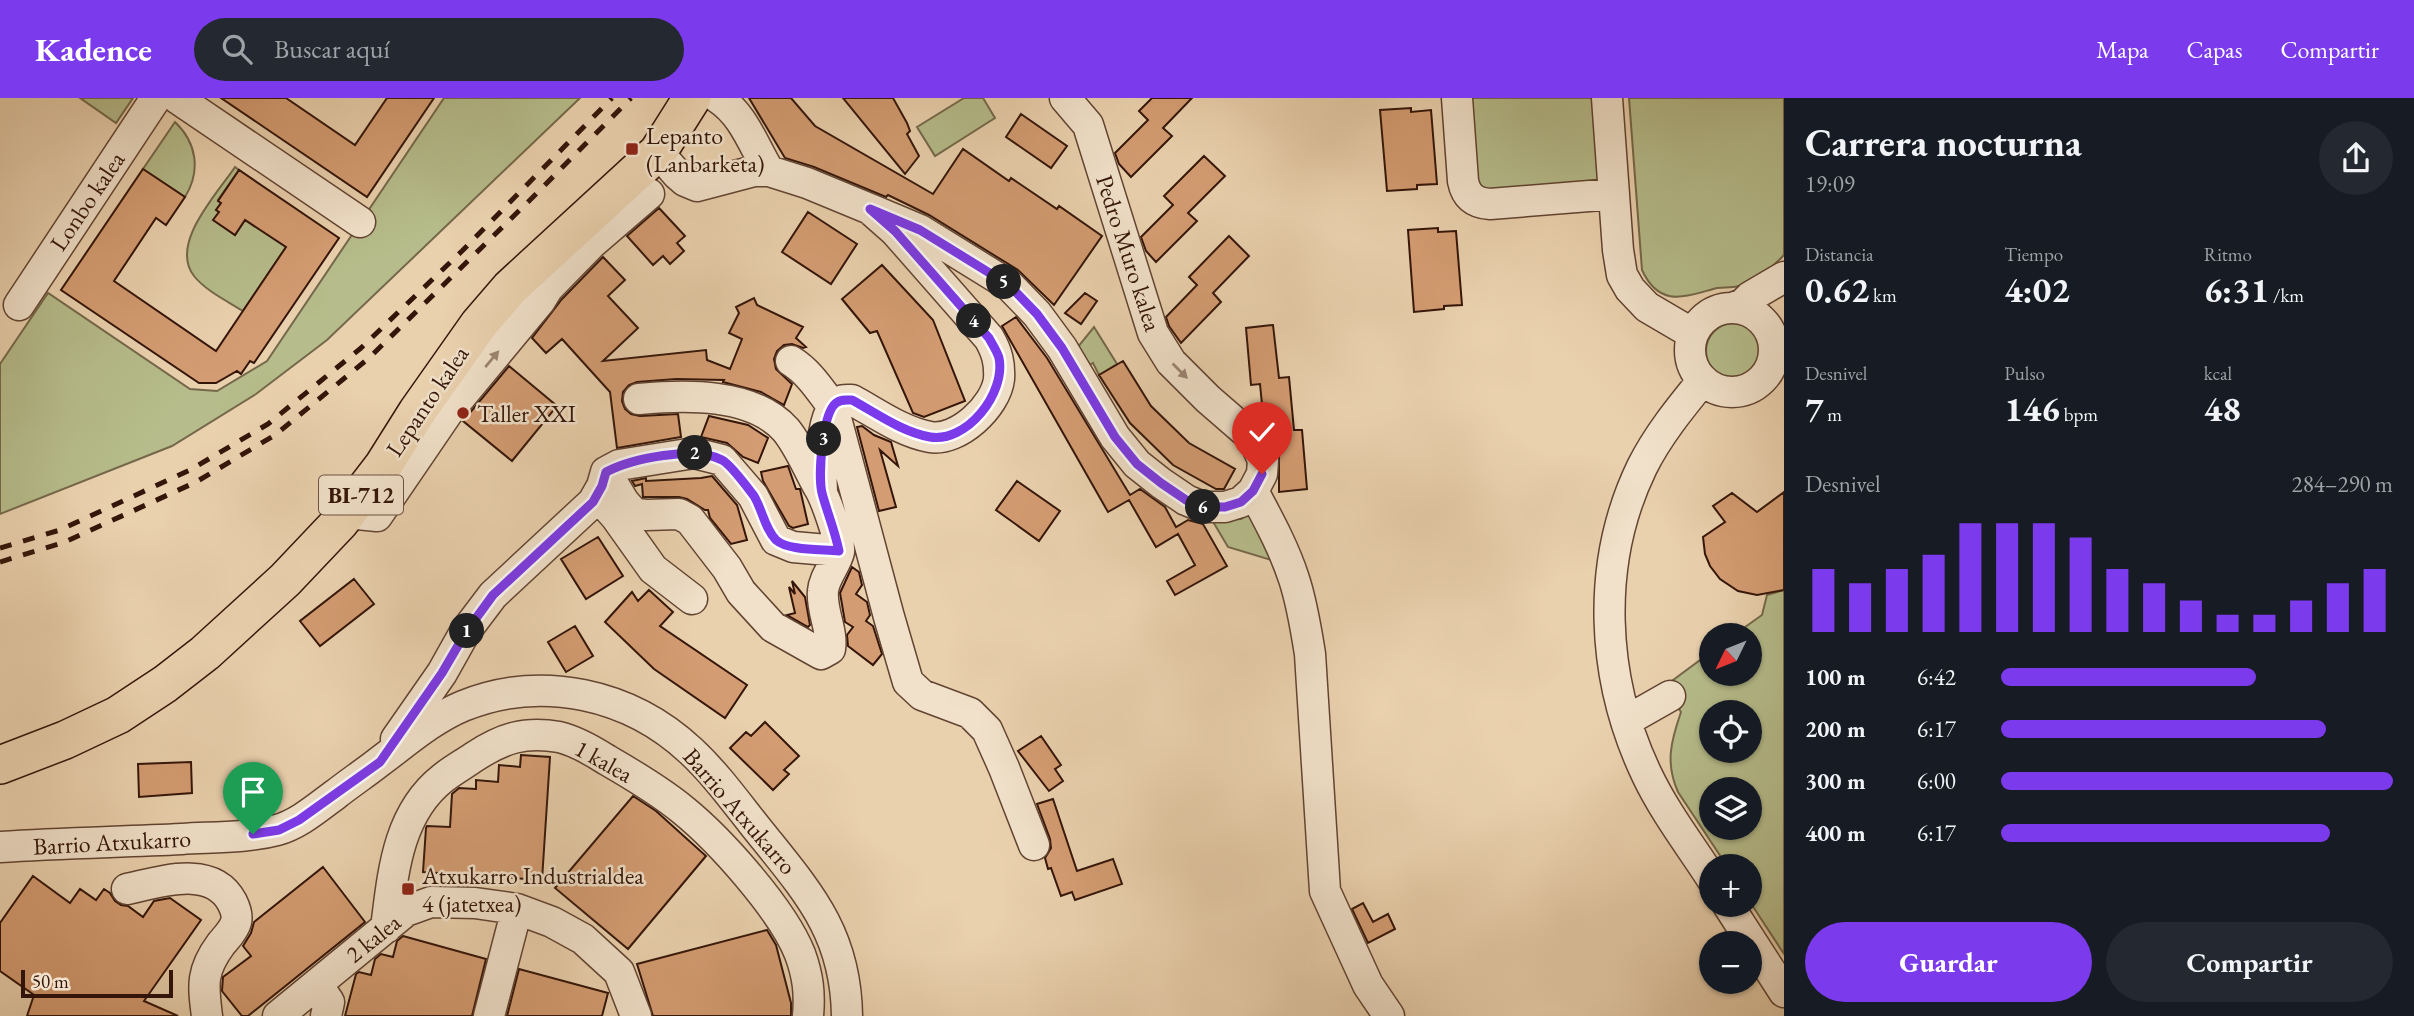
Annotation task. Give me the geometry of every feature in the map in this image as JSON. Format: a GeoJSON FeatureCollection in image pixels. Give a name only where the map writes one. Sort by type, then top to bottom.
{"type":"FeatureCollection","features":[{"type":"Feature","properties":{"kind":"main road","name":"Lepanto kalea"},"geometry":{"type":"LineString","coordinates":[[0,765],[108,720],[165,684],[205,653],[285,580],[347,513],[383,466],[437,404],[479,324],[510,288],[587,232],[658,152],[692,98]]}},
{"type":"Feature","properties":{"kind":"street","name":"Lonbo kalea"},"geometry":{"type":"LineString","coordinates":[[19,304],[156,98]]}},
{"type":"Feature","properties":{"kind":"street"},"geometry":{"type":"LineString","coordinates":[[177,98],[360,222]]}},
{"type":"Feature","properties":{"kind":"street"},"geometry":{"type":"LineString","coordinates":[[718,98],[746,126],[755,164]]}},
{"type":"Feature","properties":{"kind":"street","name":"Pedro Muro kalea"},"geometry":{"type":"LineString","coordinates":[[1065,98],[1088,125],[1153,333],[1171,362],[1253,438],[1263,460],[1262,474],[1253,491]]}},
{"type":"Feature","properties":{"kind":"street"},"geometry":{"type":"LineString","coordinates":[[1457,98],[1463,181],[1465,190],[1474,201],[1490,204],[1614,194]]}},
{"type":"Feature","properties":{"kind":"street"},"geometry":{"type":"LineString","coordinates":[[1607,98],[1620,268],[1627,285],[1647,307],[1693,334]]}},
{"type":"Feature","properties":{"kind":"street"},"geometry":{"type":"LineString","coordinates":[[658,152],[685,181],[697,186],[755,164],[920,230],[1009,285],[1037,314],[1062,348],[1115,437],[1137,464],[1161,483],[1186,500],[1203,507],[1225,507],[1241,502],[1253,491],[1294,578],[1304,618],[1310,654],[1325,891],[1368,985],[1389,1016]]}},
{"type":"Feature","properties":{"kind":"street"},"geometry":{"type":"LineString","coordinates":[[587,232],[649,194]]}},
{"type":"Feature","properties":{"kind":"street"},"geometry":{"type":"LineString","coordinates":[[822,492],[820,460],[832,407],[844,399],[852,400],[901,426],[932,437],[959,432],[967,426],[990,401],[999,382],[999,357],[989,338],[895,231],[870,209]]}},
{"type":"Feature","properties":{"kind":"street"},"geometry":{"type":"LineString","coordinates":[[1784,277],[1743,304],[1720,310],[1700,323],[1693,334],[1691,358],[1703,380],[1725,391],[1749,388],[1763,378],[1771,364],[1773,340],[1784,291]]}},
{"type":"Feature","properties":{"kind":"street"},"geometry":{"type":"LineString","coordinates":[[1732,308],[1750,312],[1758,317],[1770,331],[1773,340]]}},
{"type":"Feature","properties":{"kind":"street"},"geometry":{"type":"LineString","coordinates":[[790,361],[800,367],[815,383],[832,407],[908,682],[922,695],[970,713],[987,730],[1034,845]]}},
{"type":"Feature","properties":{"kind":"street"},"geometry":{"type":"LineString","coordinates":[[1699,858],[1648,777],[1630,736],[1615,680],[1608,624],[1613,560],[1626,506],[1643,465],[1674,416],[1703,380]]}},
{"type":"Feature","properties":{"kind":"street"},"geometry":{"type":"LineString","coordinates":[[601,484],[634,513],[679,514],[690,520],[727,568],[741,592],[773,627],[821,654],[830,649],[832,639],[825,614],[823,591],[839,551],[833,522],[822,492],[786,430],[770,417],[744,405],[715,397],[676,396],[639,400]]}},
{"type":"Feature","properties":{"kind":"street"},"geometry":{"type":"LineString","coordinates":[[380,762],[493,595],[593,502],[601,484],[620,465],[694,453],[722,460],[753,496],[776,540],[793,547],[839,551]]}},
{"type":"Feature","properties":{"kind":"street"},"geometry":{"type":"LineString","coordinates":[[601,484],[616,517],[653,569],[692,599]]}},
{"type":"Feature","properties":{"kind":"street","name":"Barrio Atxukarro"},"geometry":{"type":"LineString","coordinates":[[0,847],[191,838],[279,830],[299,820],[405,741],[462,706],[519,691],[553,690],[583,694],[612,702],[668,732],[717,778],[823,915],[841,963],[847,1016]]}},
{"type":"Feature","properties":{"kind":"street"},"geometry":{"type":"LineString","coordinates":[[1626,721],[1670,695]]}},
{"type":"Feature","properties":{"kind":"street","name":"1 kalea"},"geometry":{"type":"LineString","coordinates":[[386,928],[397,852],[413,812],[442,779],[490,747],[519,735],[561,738],[588,748],[684,811],[749,877],[779,916],[799,953],[810,991],[807,1016]]}},
{"type":"Feature","properties":{"kind":"street"},"geometry":{"type":"LineString","coordinates":[[127,888],[166,881],[200,879],[214,883],[224,890],[231,901],[237,915],[236,924],[209,960],[203,980],[207,1016]]}},
{"type":"Feature","properties":{"kind":"street","name":"2 kalea"},"geometry":{"type":"LineString","coordinates":[[278,1016],[406,911],[431,902],[475,903],[517,909],[552,922],[583,939],[619,972],[636,1016]]}},
{"type":"Feature","properties":{"kind":"street"},"geometry":{"type":"LineString","coordinates":[[489,1016],[517,909]]}},
{"type":"Feature","properties":{"kind":"street"},"geometry":{"type":"LineString","coordinates":[[1736,917],[1784,992]]}},
{"type":"Feature","properties":{"kind":"street"},"geometry":{"type":"LineString","coordinates":[[317,984],[329,1002],[326,1016]]}},
{"type":"Feature","properties":{"kind":"green space"},"geometry":{"type":"Polygon","coordinates":[[[80,98],[133,98],[116,123],[80,98]]]}},
{"type":"Feature","properties":{"kind":"green space"},"geometry":{"type":"Polygon","coordinates":[[[444,98],[580,98],[327,340],[256,394],[172,446],[0,514],[0,364],[48,293],[190,389],[217,391],[267,361],[444,98]]]}},
{"type":"Feature","properties":{"kind":"green space"},"geometry":{"type":"Polygon","coordinates":[[[964,98],[983,98],[995,118],[935,156],[917,127],[964,98]]]}},
{"type":"Feature","properties":{"kind":"green space"},"geometry":{"type":"Polygon","coordinates":[[[1465,98],[1595,98],[1602,181],[1476,194],[1465,98]]]}},
{"type":"Feature","properties":{"kind":"green space"},"geometry":{"type":"Polygon","coordinates":[[[1629,98],[1784,98],[1784,255],[1769,269],[1739,286],[1675,297],[1665,295],[1649,282],[1642,270],[1629,98]]]}},
{"type":"Feature","properties":{"kind":"green space"},"geometry":{"type":"Polygon","coordinates":[[[175,122],[188,139],[194,158],[193,177],[185,197],[143,169],[175,122]]]}},
{"type":"Feature","properties":{"kind":"green space"},"geometry":{"type":"Polygon","coordinates":[[[235,167],[239,170],[218,200],[221,203],[214,220],[235,235],[245,220],[286,247],[243,311],[204,286],[194,276],[188,263],[187,249],[198,220],[235,167]]]}},
{"type":"Feature","properties":{"kind":"green space"},"geometry":{"type":"Polygon","coordinates":[[[1734,323],[1745,325],[1754,331],[1760,340],[1760,362],[1754,371],[1745,377],[1734,379],[1723,377],[1714,371],[1708,362],[1706,351],[1708,340],[1714,331],[1723,325],[1734,323]]]}},
{"type":"Feature","properties":{"kind":"green space"},"geometry":{"type":"Polygon","coordinates":[[[1094,327],[1117,364],[1099,375],[1093,363],[1088,366],[1077,348],[1094,327]]]}},
{"type":"Feature","properties":{"kind":"green space"},"geometry":{"type":"Polygon","coordinates":[[[1256,509],[1281,563],[1228,547],[1212,520],[1241,519],[1256,509]]]}},
{"type":"Feature","properties":{"kind":"green space"},"geometry":{"type":"Polygon","coordinates":[[[1784,590],[1784,954],[1760,917],[1762,917],[1762,854],[1719,854],[1710,840],[1762,840],[1762,777],[1699,777],[1699,824],[1678,792],[1674,781],[1671,752],[1681,712],[1665,686],[1699,661],[1699,686],[1762,686],[1762,623],[1751,623],[1762,615],[1767,595],[1784,590]]]}},
{"type":"Feature","properties":{"kind":"building"},"geometry":{"type":"Polygon","coordinates":[[[221,98],[286,98],[355,145],[387,98],[434,98],[367,197],[221,98]]]}},
{"type":"Feature","properties":{"kind":"building"},"geometry":{"type":"Polygon","coordinates":[[[749,98],[791,98],[815,126],[933,194],[963,149],[1009,181],[1011,178],[1057,209],[1059,206],[1102,236],[1054,305],[1018,270],[929,215],[888,195],[886,197],[785,158],[749,98]]]}},
{"type":"Feature","properties":{"kind":"building"},"geometry":{"type":"Polygon","coordinates":[[[843,98],[893,98],[907,123],[910,131],[907,134],[919,156],[905,174],[843,98]]]}},
{"type":"Feature","properties":{"kind":"building"},"geometry":{"type":"Polygon","coordinates":[[[1152,98],[1192,98],[1163,128],[1172,136],[1131,177],[1119,164],[1115,153],[1148,120],[1139,111],[1152,98]]]}},
{"type":"Feature","properties":{"kind":"building"},"geometry":{"type":"Polygon","coordinates":[[[1411,108],[1411,112],[1431,110],[1437,184],[1417,185],[1417,189],[1387,191],[1380,110],[1411,108]]]}},
{"type":"Feature","properties":{"kind":"building"},"geometry":{"type":"Polygon","coordinates":[[[1021,114],[1067,146],[1051,168],[1006,137],[1021,114]]]}},
{"type":"Feature","properties":{"kind":"building"},"geometry":{"type":"Polygon","coordinates":[[[1204,156],[1225,176],[1188,213],[1197,221],[1156,262],[1146,251],[1141,237],[1173,205],[1164,196],[1204,156]]]}},
{"type":"Feature","properties":{"kind":"building"},"geometry":{"type":"Polygon","coordinates":[[[143,169],[185,197],[166,225],[156,218],[114,281],[216,351],[286,247],[245,220],[235,235],[213,220],[219,212],[216,210],[221,203],[218,201],[239,170],[339,238],[254,363],[250,361],[241,374],[237,371],[216,383],[199,383],[61,290],[143,169]]]}},
{"type":"Feature","properties":{"kind":"building"},"geometry":{"type":"Polygon","coordinates":[[[659,208],[685,236],[677,243],[684,251],[670,264],[663,256],[653,265],[627,236],[659,208]]]}},
{"type":"Feature","properties":{"kind":"building"},"geometry":{"type":"Polygon","coordinates":[[[808,212],[857,244],[831,284],[782,252],[808,212]]]}},
{"type":"Feature","properties":{"kind":"building"},"geometry":{"type":"Polygon","coordinates":[[[1438,228],[1438,232],[1456,231],[1462,305],[1414,312],[1408,230],[1438,228]]]}},
{"type":"Feature","properties":{"kind":"building"},"geometry":{"type":"Polygon","coordinates":[[[1229,236],[1249,256],[1213,293],[1221,302],[1181,343],[1166,317],[1197,285],[1189,277],[1229,236]]]}},
{"type":"Feature","properties":{"kind":"building"},"geometry":{"type":"Polygon","coordinates":[[[603,257],[625,280],[608,296],[638,328],[603,361],[706,350],[707,360],[730,369],[742,339],[729,333],[739,313],[736,307],[754,298],[757,305],[803,327],[796,338],[806,347],[784,345],[777,351],[774,359],[776,369],[792,384],[784,405],[761,392],[723,382],[724,380],[676,379],[637,382],[629,385],[623,392],[625,409],[640,416],[678,414],[681,437],[617,448],[610,392],[562,339],[546,353],[532,338],[562,299],[603,257]]]}},
{"type":"Feature","properties":{"kind":"building"},"geometry":{"type":"Polygon","coordinates":[[[882,265],[933,320],[965,401],[924,417],[913,413],[877,331],[870,333],[842,299],[882,265]]]}},
{"type":"Feature","properties":{"kind":"building"},"geometry":{"type":"Polygon","coordinates":[[[1085,293],[1097,301],[1081,324],[1065,313],[1085,293]]]}},
{"type":"Feature","properties":{"kind":"building"},"geometry":{"type":"Polygon","coordinates":[[[1016,317],[1047,358],[1130,495],[1140,489],[1165,507],[1176,527],[1188,520],[1203,524],[1227,566],[1175,595],[1167,581],[1195,565],[1178,534],[1156,547],[1129,500],[1108,512],[1002,326],[1016,317]]]}},
{"type":"Feature","properties":{"kind":"building"},"geometry":{"type":"Polygon","coordinates":[[[1273,325],[1279,378],[1289,377],[1294,430],[1302,430],[1307,489],[1279,492],[1279,453],[1273,436],[1264,425],[1260,384],[1251,385],[1246,328],[1273,325]]]}},
{"type":"Feature","properties":{"kind":"building"},"geometry":{"type":"Polygon","coordinates":[[[1123,361],[1151,406],[1189,443],[1235,469],[1224,489],[1216,489],[1173,465],[1130,423],[1099,375],[1123,361]]]}},
{"type":"Feature","properties":{"kind":"building"},"geometry":{"type":"Polygon","coordinates":[[[509,366],[557,406],[512,461],[463,421],[509,366]]]}},
{"type":"Feature","properties":{"kind":"building"},"geometry":{"type":"Polygon","coordinates":[[[709,416],[748,425],[768,438],[758,463],[743,457],[727,443],[701,437],[709,416]]]}},
{"type":"Feature","properties":{"kind":"building"},"geometry":{"type":"Polygon","coordinates":[[[862,426],[891,442],[898,466],[880,450],[896,507],[879,511],[857,427],[862,426]]]}},
{"type":"Feature","properties":{"kind":"building"},"geometry":{"type":"Polygon","coordinates":[[[788,466],[796,489],[800,489],[808,524],[793,528],[789,526],[763,481],[761,472],[788,466]]]}},
{"type":"Feature","properties":{"kind":"building"},"geometry":{"type":"Polygon","coordinates":[[[712,476],[737,505],[747,540],[731,544],[710,518],[708,510],[679,497],[643,497],[642,484],[635,486],[632,481],[646,478],[646,481],[712,476]]]}},
{"type":"Feature","properties":{"kind":"building"},"geometry":{"type":"Polygon","coordinates":[[[1017,481],[1060,511],[1039,541],[996,510],[1017,481]]]}},
{"type":"Feature","properties":{"kind":"building"},"geometry":{"type":"Polygon","coordinates":[[[1784,492],[1784,590],[1757,595],[1738,591],[1720,579],[1705,554],[1703,537],[1725,522],[1713,506],[1732,493],[1757,512],[1784,492]]]}},
{"type":"Feature","properties":{"kind":"building"},"geometry":{"type":"Polygon","coordinates":[[[598,537],[623,576],[586,599],[561,559],[598,537]]]}},
{"type":"Feature","properties":{"kind":"building"},"geometry":{"type":"Polygon","coordinates":[[[852,567],[859,572],[862,585],[856,594],[867,602],[870,615],[866,621],[873,626],[882,654],[873,665],[848,646],[847,635],[853,627],[845,622],[840,593],[852,567]]]}},
{"type":"Feature","properties":{"kind":"building"},"geometry":{"type":"Polygon","coordinates":[[[354,579],[374,604],[320,646],[300,621],[354,579]]]}},
{"type":"Feature","properties":{"kind":"building"},"geometry":{"type":"Polygon","coordinates":[[[792,581],[805,597],[810,625],[808,627],[787,615],[795,613],[789,587],[795,594],[792,581]]]}},
{"type":"Feature","properties":{"kind":"building"},"geometry":{"type":"Polygon","coordinates":[[[649,590],[673,612],[660,626],[747,685],[725,718],[654,669],[605,622],[632,592],[638,601],[649,590]]]}},
{"type":"Feature","properties":{"kind":"building"},"geometry":{"type":"Polygon","coordinates":[[[575,626],[593,656],[566,672],[548,642],[575,626]]]}},
{"type":"Feature","properties":{"kind":"building"},"geometry":{"type":"Polygon","coordinates":[[[765,722],[799,756],[784,770],[789,774],[773,790],[730,748],[746,732],[751,736],[765,722]]]}},
{"type":"Feature","properties":{"kind":"building"},"geometry":{"type":"Polygon","coordinates":[[[1041,736],[1061,765],[1055,769],[1063,781],[1049,791],[1018,751],[1041,736]]]}},
{"type":"Feature","properties":{"kind":"building"},"geometry":{"type":"Polygon","coordinates":[[[521,755],[550,757],[542,880],[423,872],[426,828],[450,827],[452,794],[459,788],[476,789],[476,780],[498,782],[499,765],[520,767],[521,755]]]}},
{"type":"Feature","properties":{"kind":"building"},"geometry":{"type":"Polygon","coordinates":[[[191,762],[192,793],[139,797],[138,764],[191,762]]]}},
{"type":"Feature","properties":{"kind":"building"},"geometry":{"type":"Polygon","coordinates":[[[633,796],[656,811],[706,856],[628,949],[555,888],[633,796]]]}},
{"type":"Feature","properties":{"kind":"building"},"geometry":{"type":"Polygon","coordinates":[[[1053,799],[1077,871],[1113,859],[1122,884],[1075,900],[1072,892],[1061,896],[1045,858],[1051,848],[1050,839],[1037,804],[1053,799]]]}},
{"type":"Feature","properties":{"kind":"building"},"geometry":{"type":"Polygon","coordinates":[[[323,867],[365,922],[248,1016],[242,1016],[222,991],[223,977],[251,956],[243,946],[254,922],[323,867]]]}},
{"type":"Feature","properties":{"kind":"building"},"geometry":{"type":"Polygon","coordinates":[[[33,876],[70,903],[80,889],[96,900],[104,889],[115,901],[128,906],[143,917],[154,901],[170,898],[201,920],[144,1001],[178,1016],[27,1016],[34,995],[0,971],[0,923],[33,876]]]}},
{"type":"Feature","properties":{"kind":"building"},"geometry":{"type":"Polygon","coordinates":[[[1363,903],[1373,922],[1388,914],[1395,929],[1368,943],[1352,909],[1363,903]]]}},
{"type":"Feature","properties":{"kind":"building"},"geometry":{"type":"Polygon","coordinates":[[[767,930],[776,945],[791,1003],[791,1016],[653,1016],[637,964],[767,930]]]}},
{"type":"Feature","properties":{"kind":"building"},"geometry":{"type":"Polygon","coordinates":[[[403,936],[486,959],[472,1016],[345,1016],[356,974],[359,972],[371,975],[375,959],[381,954],[393,957],[397,941],[403,936]]]}},
{"type":"Feature","properties":{"kind":"building"},"geometry":{"type":"Polygon","coordinates":[[[519,969],[608,993],[602,1016],[507,1016],[519,969]]]}},
{"type":"Feature","properties":{"kind":"railway"},"geometry":{"type":"LineString","coordinates":[[0,548],[60,530],[190,470],[268,424],[361,348],[462,251],[612,98]]}},
{"type":"Feature","properties":{"kind":"railway"},"geometry":{"type":"LineString","coordinates":[[0,562],[65,542],[196,482],[275,435],[369,358],[631,98]]}},
{"type":"Feature","properties":{"kind":"place","name":"Lepanto (Lanbarketa)"},"geometry":{"type":"Point","coordinates":[632,149]}},
{"type":"Feature","properties":{"kind":"place","name":"Taller XXI"},"geometry":{"type":"Point","coordinates":[463,413]}},
{"type":"Feature","properties":{"kind":"place","name":"Atxukarro Industrialdea 4 (jatetxea)"},"geometry":{"type":"Point","coordinates":[408,889]}},
{"type":"Feature","properties":{"kind":"route"},"geometry":{"type":"LineString","coordinates":[[253,834],[279,830],[299,820],[380,762],[493,595],[593,502],[606,472],[620,465],[652,458],[694,453],[722,460],[753,496],[776,540],[793,547],[839,551],[833,522],[822,492],[820,460],[832,407],[837,402],[852,400],[901,426],[932,437],[959,432],[975,419],[990,401],[999,382],[999,357],[989,338],[895,231],[870,209],[920,230],[1009,285],[1037,314],[1062,348],[1115,437],[1137,464],[1186,500],[1203,507],[1225,507],[1241,502],[1253,491],[1262,474]]}}]}
